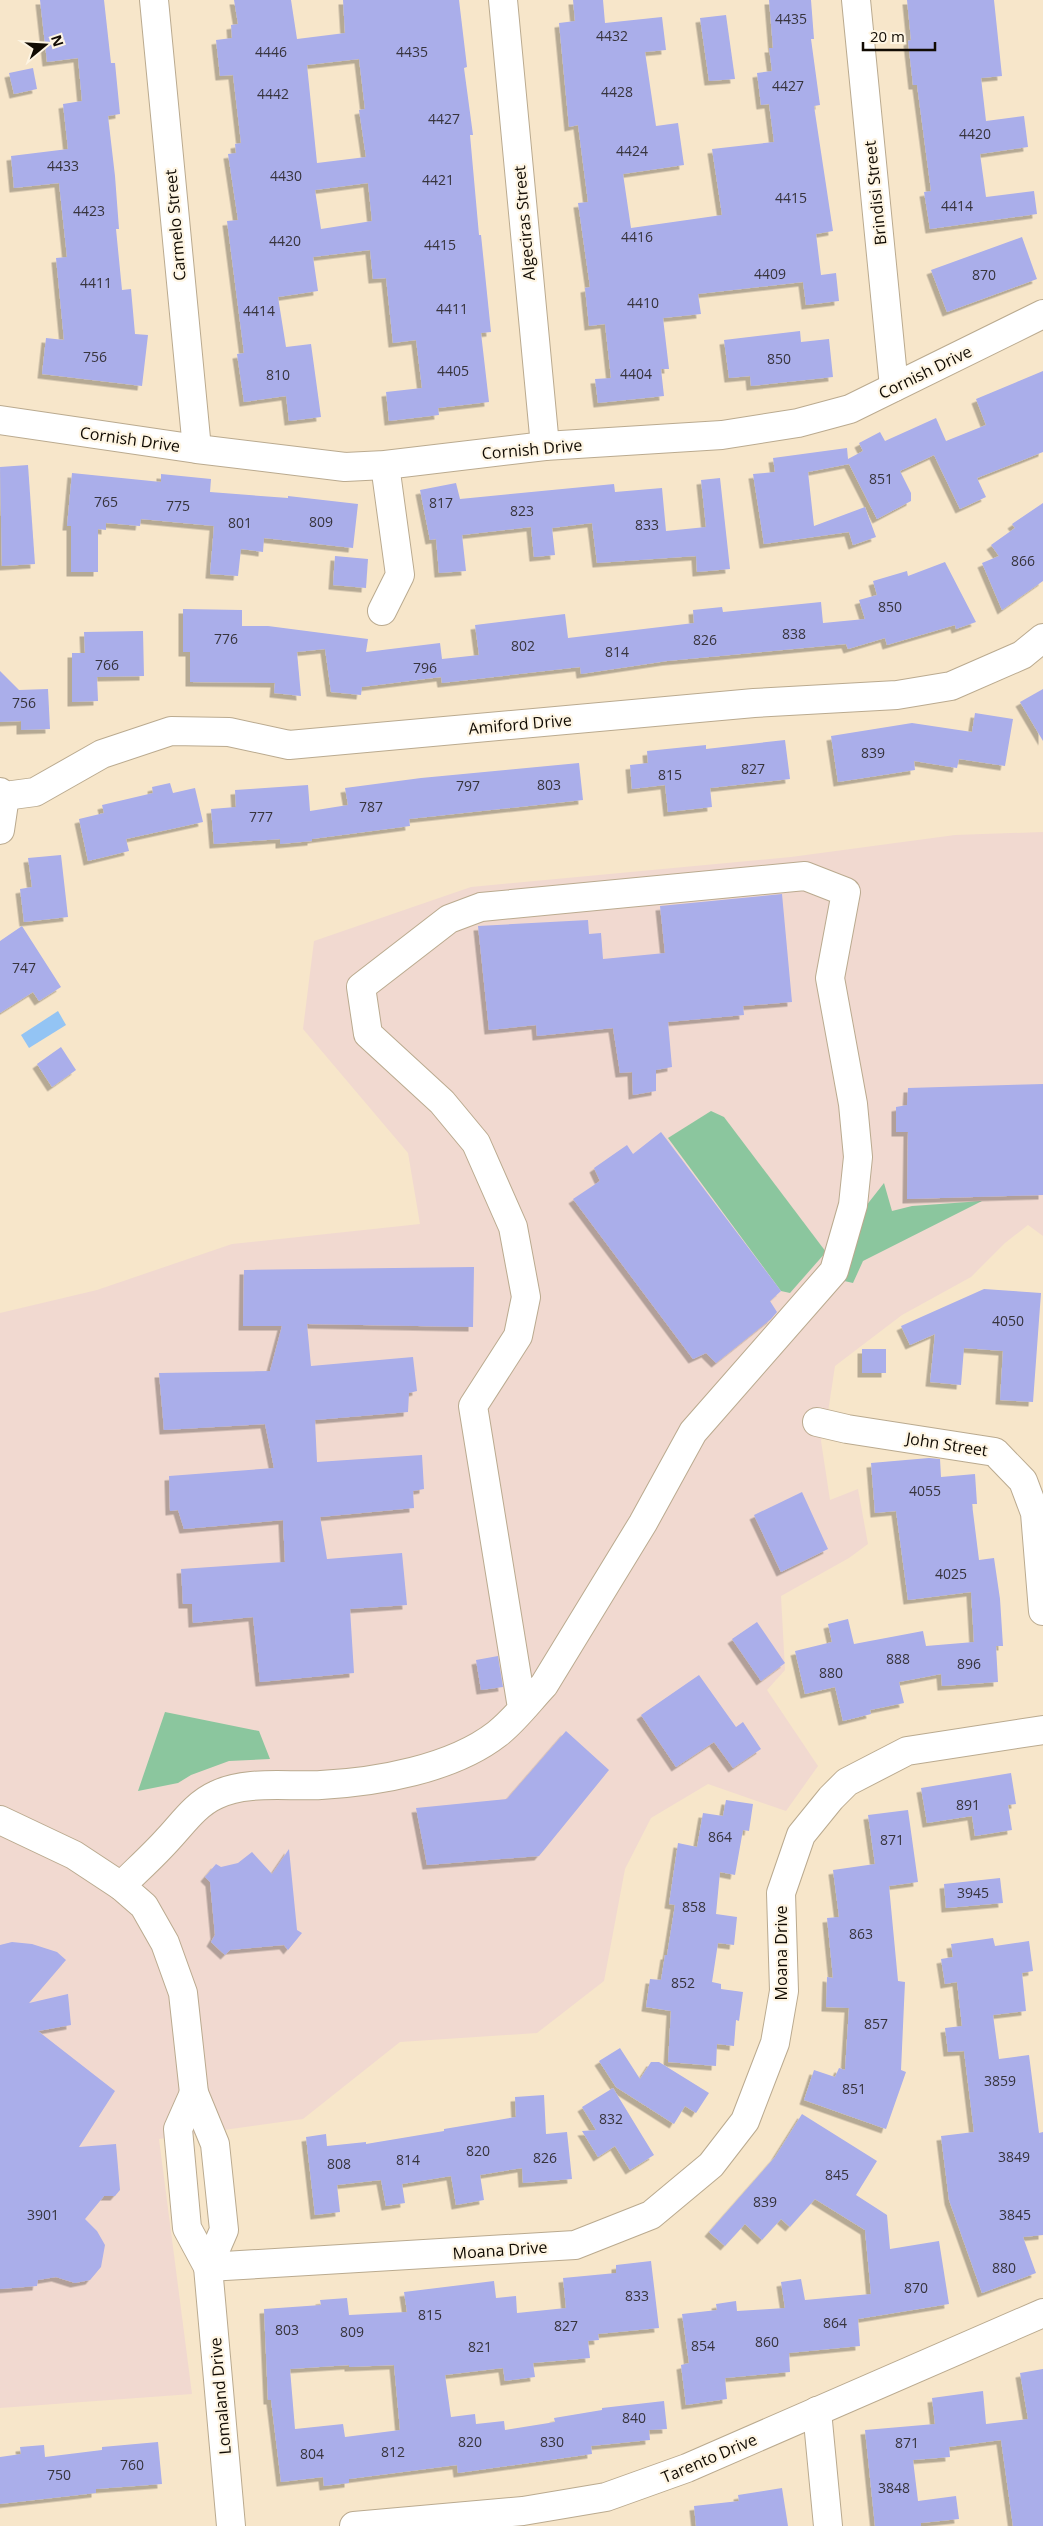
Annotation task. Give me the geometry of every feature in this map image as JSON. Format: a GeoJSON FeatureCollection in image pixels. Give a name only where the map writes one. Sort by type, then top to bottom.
{"type":"FeatureCollection","features":[{"type":"Feature","properties":{"kind":"street","name":"Carmelo Street"},"geometry":{"type":"LineString","coordinates":[[154,0],[197,449]]}},
{"type":"Feature","properties":{"kind":"street","name":"Algeciras Street"},"geometry":{"type":"LineString","coordinates":[[503,0],[545,446]]}},
{"type":"Feature","properties":{"kind":"street","name":"Brindisi Street"},"geometry":{"type":"LineString","coordinates":[[856,0],[894,387]]}},
{"type":"Feature","properties":{"kind":"street","name":"Cornish Drive"},"geometry":{"type":"LineString","coordinates":[[0,420],[197,449],[345,467],[545,446],[722,435],[798,423],[850,409],[1043,314]]}},
{"type":"Feature","properties":{"kind":"street"},"geometry":{"type":"LineString","coordinates":[[382,611],[400,575],[385,464]]}},
{"type":"Feature","properties":{"kind":"street","name":"Amiford Drive"},"geometry":{"type":"LineString","coordinates":[[3,794],[35,792],[102,754],[171,732],[229,732],[288,745],[754,703],[897,695],[951,686],[1022,655],[1043,638]]}},
{"type":"Feature","properties":{"kind":"street"},"geometry":{"type":"LineString","coordinates":[[0,830],[3,794]]}},
{"type":"Feature","properties":{"kind":"street"},"geometry":{"type":"LineString","coordinates":[[121,1886],[169,1838],[186,1817],[216,1794],[253,1786],[322,1785],[365,1780],[430,1767],[465,1754],[497,1734],[544,1686],[643,1524],[693,1432],[834,1271],[853,1205],[858,1157],[853,1104],[830,978],[846,892],[804,876],[481,907],[449,919],[361,987],[368,1034],[442,1102],[476,1143],[513,1227],[526,1296],[518,1336],[473,1406],[522,1708]]}},
{"type":"Feature","properties":{"kind":"street","name":"John Street"},"geometry":{"type":"LineString","coordinates":[[817,1422],[847,1429],[996,1452],[1036,1495],[1035,1513],[1043,1611]]}},
{"type":"Feature","properties":{"kind":"street","name":"Moana Drive"},"geometry":{"type":"LineString","coordinates":[[208,2267],[575,2245],[651,2215],[711,2165],[745,2121],[775,2043],[784,1991],[781,1893],[801,1835],[831,1798],[847,1782],[907,1751],[1043,1730]]}},
{"type":"Feature","properties":{"kind":"street","name":"Lomaland Drive"},"geometry":{"type":"LineString","coordinates":[[0,1820],[74,1855],[121,1886],[144,1906],[165,1943],[183,1993],[194,2093],[214,2144],[224,2230],[208,2267]]}},
{"type":"Feature","properties":{"kind":"street","name":"Lomaland Drive"},"geometry":{"type":"LineString","coordinates":[[194,2093],[178,2129],[187,2228],[208,2267],[232,2526]]}},
{"type":"Feature","properties":{"kind":"street","name":"Tarento Drive"},"geometry":{"type":"LineString","coordinates":[[354,2526],[523,2511],[606,2497],[687,2468],[1043,2313]]}},
{"type":"Feature","properties":{"kind":"street"},"geometry":{"type":"LineString","coordinates":[[817,2411],[828,2526]]}},
{"type":"Feature","properties":{"kind":"shaded area"},"geometry":{"type":"Polygon","coordinates":[[[1043,832],[1043,1236],[1028,1225],[1005,1243],[971,1277],[902,1315],[835,1366],[828,1412],[821,1441],[830,1500],[858,1489],[868,1544],[849,1558],[781,1596],[785,1670],[767,1690],[818,1766],[786,1811],[708,1784],[651,1818],[625,1869],[604,1981],[537,2033],[400,2042],[303,2119],[159,2139],[192,2394],[0,2408],[0,1313],[97,1290],[232,1244],[420,1224],[408,1153],[303,1029],[314,941],[471,887],[791,857],[955,835],[1043,832]]]}},
{"type":"Feature","properties":{"kind":"green space"},"geometry":{"type":"Polygon","coordinates":[[[711,1111],[724,1117],[826,1252],[790,1293],[781,1291],[668,1138],[711,1111]]]}},
{"type":"Feature","properties":{"kind":"green space"},"geometry":{"type":"Polygon","coordinates":[[[884,1183],[892,1211],[912,1206],[982,1201],[863,1261],[853,1283],[840,1280],[862,1211],[884,1183]]]}},
{"type":"Feature","properties":{"kind":"green space"},"geometry":{"type":"Polygon","coordinates":[[[165,1712],[259,1731],[270,1759],[229,1761],[191,1775],[178,1783],[138,1791],[165,1712]]]}},
{"type":"Feature","properties":{"kind":"water"},"geometry":{"type":"Polygon","coordinates":[[[58,1011],[66,1025],[29,1048],[21,1035],[58,1011]]]}},
{"type":"Feature","properties":{"kind":"building"},"geometry":{"type":"Polygon","coordinates":[[[40,0],[104,0],[111,63],[115,63],[120,114],[108,116],[115,176],[119,229],[116,229],[122,290],[131,289],[135,334],[148,335],[142,386],[42,374],[46,338],[64,340],[56,258],[67,257],[59,183],[14,188],[11,156],[68,149],[63,104],[82,101],[78,58],[47,62],[40,0]]]}},
{"type":"Feature","properties":{"kind":"building"},"geometry":{"type":"Polygon","coordinates":[[[234,0],[291,0],[297,39],[345,33],[343,0],[459,0],[467,67],[464,68],[473,135],[470,135],[479,235],[481,235],[491,332],[481,333],[489,402],[438,408],[439,415],[389,421],[386,392],[422,388],[416,340],[393,343],[386,278],[373,279],[370,250],[313,257],[318,291],[278,297],[286,347],[311,344],[321,417],[289,421],[286,396],[244,402],[237,354],[244,353],[227,221],[238,220],[228,154],[236,153],[235,144],[241,143],[233,75],[220,76],[216,40],[232,38],[231,25],[238,24],[234,0]],[[359,59],[307,65],[317,163],[366,157],[359,110],[365,109],[359,59]],[[368,183],[315,190],[321,229],[372,221],[368,183]]]}},
{"type":"Feature","properties":{"kind":"building"},"geometry":{"type":"Polygon","coordinates":[[[573,0],[603,0],[605,23],[662,17],[666,50],[645,52],[656,126],[678,123],[684,165],[623,174],[631,228],[722,215],[712,149],[774,142],[769,104],[761,105],[757,73],[772,71],[769,48],[773,48],[769,0],[811,0],[814,39],[811,39],[820,105],[814,106],[833,231],[816,234],[821,275],[836,273],[839,301],[806,305],[803,282],[698,294],[701,314],[663,318],[669,369],[661,369],[664,396],[598,403],[595,379],[611,378],[605,324],[589,326],[585,288],[590,287],[578,203],[588,202],[578,125],[569,127],[559,23],[575,21],[573,0]]]}},
{"type":"Feature","properties":{"kind":"building"},"geometry":{"type":"Polygon","coordinates":[[[907,0],[994,0],[1002,76],[981,78],[986,121],[1024,116],[1028,147],[980,154],[986,197],[1034,191],[1037,214],[930,229],[924,192],[931,191],[917,85],[913,85],[908,41],[911,40],[907,0]]]}},
{"type":"Feature","properties":{"kind":"building"},"geometry":{"type":"Polygon","coordinates":[[[726,15],[735,79],[709,81],[700,18],[726,15]]]}},
{"type":"Feature","properties":{"kind":"building"},"geometry":{"type":"Polygon","coordinates":[[[33,68],[37,89],[14,94],[9,73],[33,68]]]}},
{"type":"Feature","properties":{"kind":"building"},"geometry":{"type":"Polygon","coordinates":[[[1022,237],[1037,279],[947,312],[931,270],[1022,237]]]}},
{"type":"Feature","properties":{"kind":"building"},"geometry":{"type":"Polygon","coordinates":[[[800,331],[801,342],[829,339],[833,377],[751,386],[750,376],[729,378],[724,340],[800,331]]]}},
{"type":"Feature","properties":{"kind":"building"},"geometry":{"type":"Polygon","coordinates":[[[1043,371],[1043,452],[977,478],[986,497],[960,509],[934,455],[900,471],[911,493],[911,501],[877,519],[849,464],[808,472],[814,526],[865,507],[876,537],[853,545],[849,532],[764,544],[753,474],[775,472],[773,458],[847,448],[848,459],[863,451],[859,443],[880,432],[885,441],[936,418],[946,441],[986,425],[976,399],[1043,371]]]}},
{"type":"Feature","properties":{"kind":"building"},"geometry":{"type":"Polygon","coordinates":[[[28,465],[35,564],[2,566],[0,467],[28,465]]]}},
{"type":"Feature","properties":{"kind":"building"},"geometry":{"type":"Polygon","coordinates":[[[72,473],[161,482],[161,474],[211,479],[210,492],[288,498],[288,496],[358,504],[353,548],[264,538],[263,552],[241,549],[238,576],[210,574],[214,526],[141,519],[140,526],[106,523],[106,530],[98,529],[98,572],[71,572],[71,526],[67,526],[72,473]]]}},
{"type":"Feature","properties":{"kind":"building"},"geometry":{"type":"Polygon","coordinates":[[[720,478],[730,569],[697,572],[696,556],[597,563],[592,523],[552,528],[555,555],[534,557],[531,527],[462,535],[466,571],[439,573],[436,539],[430,540],[420,490],[456,483],[460,499],[614,484],[615,492],[662,488],[666,531],[706,527],[701,480],[720,478]]]}},
{"type":"Feature","properties":{"kind":"building"},"geometry":{"type":"Polygon","coordinates":[[[1043,503],[1043,581],[1002,610],[982,563],[999,556],[991,545],[1015,528],[1012,524],[1043,503]]]}},
{"type":"Feature","properties":{"kind":"building"},"geometry":{"type":"Polygon","coordinates":[[[335,556],[368,559],[366,588],[333,585],[335,556]]]}},
{"type":"Feature","properties":{"kind":"building"},"geometry":{"type":"Polygon","coordinates":[[[945,562],[976,622],[956,629],[955,625],[887,645],[885,638],[848,649],[846,644],[667,661],[581,674],[580,667],[442,683],[441,677],[362,687],[361,695],[331,692],[325,649],[297,652],[301,696],[274,693],[275,683],[190,682],[190,652],[183,652],[183,609],[242,610],[242,626],[268,626],[368,639],[366,652],[440,643],[442,659],[479,655],[475,625],[565,614],[568,638],[694,623],[693,610],[722,607],[723,612],[821,602],[823,623],[865,619],[859,600],[877,595],[873,581],[907,571],[908,576],[945,562]]]}},
{"type":"Feature","properties":{"kind":"building"},"geometry":{"type":"Polygon","coordinates":[[[143,631],[144,676],[97,677],[98,701],[72,702],[72,653],[85,653],[84,632],[143,631]]]}},
{"type":"Feature","properties":{"kind":"building"},"geometry":{"type":"Polygon","coordinates":[[[0,671],[19,690],[48,689],[50,729],[21,730],[21,721],[0,722],[0,671]]]}},
{"type":"Feature","properties":{"kind":"building"},"geometry":{"type":"Polygon","coordinates":[[[1043,689],[1043,741],[1020,702],[1043,689]]]}},
{"type":"Feature","properties":{"kind":"building"},"geometry":{"type":"Polygon","coordinates":[[[975,713],[1013,719],[1005,766],[959,759],[957,768],[914,761],[915,770],[838,782],[831,736],[912,723],[972,732],[975,713]]]}},
{"type":"Feature","properties":{"kind":"building"},"geometry":{"type":"Polygon","coordinates":[[[785,740],[790,779],[710,788],[712,807],[668,812],[665,785],[632,789],[630,765],[648,763],[647,751],[706,745],[706,749],[785,740]]]}},
{"type":"Feature","properties":{"kind":"building"},"geometry":{"type":"Polygon","coordinates":[[[579,763],[583,800],[409,819],[410,826],[312,839],[312,841],[280,844],[280,839],[214,844],[211,809],[236,807],[235,790],[308,785],[310,811],[348,805],[345,788],[421,778],[579,763]]]}},
{"type":"Feature","properties":{"kind":"building"},"geometry":{"type":"Polygon","coordinates":[[[170,783],[173,793],[195,788],[203,822],[126,839],[129,851],[88,861],[79,819],[104,813],[102,805],[153,793],[152,787],[170,783]]]}},
{"type":"Feature","properties":{"kind":"building"},"geometry":{"type":"Polygon","coordinates":[[[61,855],[68,917],[24,922],[20,889],[32,887],[28,858],[61,855]]]}},
{"type":"Feature","properties":{"kind":"building"},"geometry":{"type":"Polygon","coordinates":[[[782,894],[792,1002],[743,1006],[744,1015],[668,1022],[672,1067],[656,1070],[656,1091],[633,1095],[632,1072],[620,1073],[613,1028],[537,1036],[536,1025],[489,1030],[478,926],[588,920],[589,934],[601,933],[603,959],[665,953],[660,906],[782,894]]]}},
{"type":"Feature","properties":{"kind":"building"},"geometry":{"type":"Polygon","coordinates":[[[22,926],[61,987],[39,1001],[33,992],[0,1013],[0,941],[22,926]]]}},
{"type":"Feature","properties":{"kind":"building"},"geometry":{"type":"Polygon","coordinates":[[[61,1047],[76,1070],[52,1087],[37,1064],[61,1047]]]}},
{"type":"Feature","properties":{"kind":"building"},"geometry":{"type":"Polygon","coordinates":[[[1043,1084],[1043,1195],[907,1199],[908,1132],[896,1132],[896,1107],[907,1105],[908,1088],[1043,1084]]]}},
{"type":"Feature","properties":{"kind":"building"},"geometry":{"type":"Polygon","coordinates":[[[661,1132],[781,1291],[770,1301],[777,1312],[771,1319],[716,1363],[706,1353],[693,1359],[573,1199],[600,1181],[594,1168],[627,1145],[633,1154],[661,1132]]]}},
{"type":"Feature","properties":{"kind":"building"},"geometry":{"type":"Polygon","coordinates":[[[474,1267],[473,1327],[307,1324],[311,1366],[413,1357],[417,1391],[409,1393],[408,1412],[315,1420],[317,1462],[422,1455],[424,1489],[413,1491],[414,1508],[320,1517],[327,1559],[402,1553],[407,1605],[350,1609],[354,1673],[260,1682],[253,1617],[193,1623],[192,1604],[183,1604],[181,1569],[285,1562],[283,1520],[184,1529],[178,1510],[170,1511],[169,1476],[274,1468],[265,1424],[164,1430],[159,1373],[270,1371],[282,1326],[243,1326],[244,1270],[474,1267]]]}},
{"type":"Feature","properties":{"kind":"building"},"geometry":{"type":"Polygon","coordinates":[[[984,1289],[1041,1293],[1033,1402],[1000,1400],[1003,1351],[964,1348],[961,1385],[930,1382],[935,1334],[910,1345],[901,1326],[984,1289]]]}},
{"type":"Feature","properties":{"kind":"building"},"geometry":{"type":"Polygon","coordinates":[[[862,1349],[886,1349],[886,1373],[862,1373],[862,1349]]]}},
{"type":"Feature","properties":{"kind":"building"},"geometry":{"type":"Polygon","coordinates":[[[929,1458],[940,1459],[941,1477],[975,1474],[977,1504],[972,1504],[979,1560],[994,1558],[1000,1599],[1003,1646],[996,1646],[998,1682],[942,1686],[941,1674],[899,1682],[904,1703],[870,1710],[871,1714],[843,1721],[835,1687],[805,1694],[795,1651],[832,1642],[828,1624],[848,1619],[854,1644],[923,1631],[926,1646],[974,1642],[971,1592],[908,1600],[896,1511],[875,1513],[871,1463],[929,1458]]]}},
{"type":"Feature","properties":{"kind":"building"},"geometry":{"type":"Polygon","coordinates":[[[802,1492],[828,1549],[781,1572],[754,1515],[802,1492]]]}},
{"type":"Feature","properties":{"kind":"building"},"geometry":{"type":"Polygon","coordinates":[[[757,1622],[785,1663],[761,1681],[732,1639],[757,1622]]]}},
{"type":"Feature","properties":{"kind":"building"},"geometry":{"type":"Polygon","coordinates":[[[498,1656],[503,1687],[481,1690],[476,1660],[498,1656]]]}},
{"type":"Feature","properties":{"kind":"building"},"geometry":{"type":"Polygon","coordinates":[[[699,1675],[736,1727],[743,1722],[761,1749],[733,1768],[714,1742],[676,1767],[641,1715],[699,1675]]]}},
{"type":"Feature","properties":{"kind":"building"},"geometry":{"type":"Polygon","coordinates":[[[566,1731],[609,1770],[539,1856],[427,1865],[416,1808],[507,1799],[566,1731]]]}},
{"type":"Feature","properties":{"kind":"building"},"geometry":{"type":"Polygon","coordinates":[[[1011,1773],[1016,1804],[1008,1805],[1012,1830],[975,1836],[972,1816],[927,1823],[921,1788],[1011,1773]]]}},
{"type":"Feature","properties":{"kind":"building"},"geometry":{"type":"Polygon","coordinates":[[[726,1800],[753,1804],[749,1831],[743,1830],[735,1875],[720,1872],[716,1914],[737,1917],[734,1945],[718,1943],[712,1982],[721,1984],[721,1989],[743,1992],[739,2021],[736,2020],[734,2046],[717,2044],[716,2066],[668,2062],[671,2011],[646,2007],[650,1979],[661,1980],[665,1955],[667,1955],[675,1905],[669,1904],[678,1843],[697,1847],[703,1813],[723,1816],[726,1800]]]}},
{"type":"Feature","properties":{"kind":"building"},"geometry":{"type":"Polygon","coordinates":[[[908,1810],[918,1882],[889,1886],[898,1981],[905,1982],[901,2070],[906,2072],[886,2129],[804,2100],[814,2070],[835,2077],[839,2068],[845,2070],[849,2008],[826,2007],[827,1977],[833,1978],[827,1918],[839,1917],[833,1870],[875,1864],[868,1815],[908,1810]]]}},
{"type":"Feature","properties":{"kind":"building"},"geometry":{"type":"Polygon","coordinates":[[[289,1849],[297,1930],[302,1933],[288,1950],[284,1945],[230,1950],[225,1955],[211,1942],[215,1935],[210,1882],[205,1877],[216,1864],[221,1867],[238,1863],[252,1852],[272,1874],[289,1849]]]}},
{"type":"Feature","properties":{"kind":"building"},"geometry":{"type":"Polygon","coordinates":[[[1000,1878],[1003,1903],[946,1908],[944,1884],[1000,1878]]]}},
{"type":"Feature","properties":{"kind":"building"},"geometry":{"type":"Polygon","coordinates":[[[993,1938],[995,1946],[1029,1941],[1033,1971],[1022,1973],[1026,2011],[993,2015],[999,2059],[1029,2055],[1039,2133],[1043,2132],[1043,2235],[1023,2237],[1036,2273],[982,2293],[949,2200],[941,2136],[974,2132],[964,2051],[948,2052],[945,2028],[962,2026],[957,1982],[945,1984],[941,1959],[953,1957],[951,1944],[993,1938]]]}},
{"type":"Feature","properties":{"kind":"building"},"geometry":{"type":"Polygon","coordinates":[[[12,1942],[32,1944],[57,1952],[66,1960],[29,2003],[68,1994],[71,2025],[38,2031],[115,2091],[79,2147],[116,2144],[120,2190],[115,2196],[104,2196],[85,2219],[97,2231],[105,2245],[101,2267],[90,2280],[75,2283],[56,2277],[38,2280],[37,2286],[0,2289],[0,1945],[12,1942]]]}},
{"type":"Feature","properties":{"kind":"building"},"geometry":{"type":"Polygon","coordinates":[[[620,2048],[640,2079],[651,2062],[659,2062],[709,2093],[696,2113],[685,2106],[674,2124],[616,2087],[599,2061],[620,2048]]]}},
{"type":"Feature","properties":{"kind":"building"},"geometry":{"type":"Polygon","coordinates":[[[613,2088],[654,2155],[630,2170],[615,2146],[598,2157],[582,2131],[596,2130],[582,2107],[613,2088]]]}},
{"type":"Feature","properties":{"kind":"building"},"geometry":{"type":"Polygon","coordinates":[[[544,2095],[546,2134],[567,2132],[572,2179],[523,2183],[522,2168],[480,2175],[484,2200],[456,2205],[451,2176],[402,2184],[405,2203],[386,2206],[381,2180],[337,2185],[340,2212],[315,2215],[306,2137],[326,2134],[327,2146],[366,2142],[366,2144],[444,2131],[444,2129],[516,2117],[515,2097],[544,2095]]]}},
{"type":"Feature","properties":{"kind":"building"},"geometry":{"type":"Polygon","coordinates":[[[802,2114],[877,2161],[856,2195],[887,2215],[890,2249],[939,2241],[949,2304],[858,2319],[860,2346],[789,2353],[790,2372],[725,2378],[727,2399],[686,2405],[681,2365],[689,2363],[682,2314],[717,2310],[716,2304],[736,2301],[737,2311],[785,2308],[781,2282],[801,2279],[805,2300],[871,2294],[865,2230],[815,2199],[790,2227],[781,2219],[762,2240],[745,2224],[725,2246],[709,2232],[775,2157],[802,2114]]]}},
{"type":"Feature","properties":{"kind":"building"},"geometry":{"type":"Polygon","coordinates":[[[651,2261],[659,2328],[598,2334],[599,2340],[588,2341],[590,2358],[533,2363],[535,2377],[505,2381],[503,2368],[445,2375],[451,2417],[475,2414],[476,2424],[504,2421],[505,2430],[555,2422],[554,2418],[602,2410],[602,2408],[664,2401],[667,2429],[649,2430],[650,2440],[591,2446],[592,2454],[458,2473],[457,2465],[349,2479],[349,2483],[324,2486],[323,2477],[281,2482],[271,2400],[268,2400],[264,2309],[321,2305],[320,2300],[347,2298],[349,2315],[407,2312],[404,2292],[494,2281],[496,2298],[516,2296],[517,2313],[566,2308],[563,2278],[616,2273],[616,2265],[651,2261]],[[349,2365],[290,2369],[295,2429],[343,2424],[345,2437],[400,2430],[394,2365],[349,2367],[349,2365]]]}},
{"type":"Feature","properties":{"kind":"building"},"geometry":{"type":"Polygon","coordinates":[[[1043,2369],[1043,2526],[1013,2526],[1001,2440],[949,2447],[950,2457],[913,2460],[918,2501],[956,2496],[959,2519],[921,2523],[921,2526],[875,2526],[865,2430],[935,2424],[932,2398],[983,2391],[986,2424],[1028,2419],[1020,2373],[1043,2369]]]}},
{"type":"Feature","properties":{"kind":"building"},"geometry":{"type":"Polygon","coordinates":[[[158,2442],[162,2484],[96,2489],[96,2493],[0,2504],[0,2457],[21,2454],[20,2447],[44,2445],[45,2457],[102,2450],[102,2447],[158,2442]]]}},
{"type":"Feature","properties":{"kind":"building"},"geometry":{"type":"Polygon","coordinates":[[[782,2488],[788,2526],[696,2526],[694,2506],[739,2501],[738,2495],[782,2488]]]}}]}
